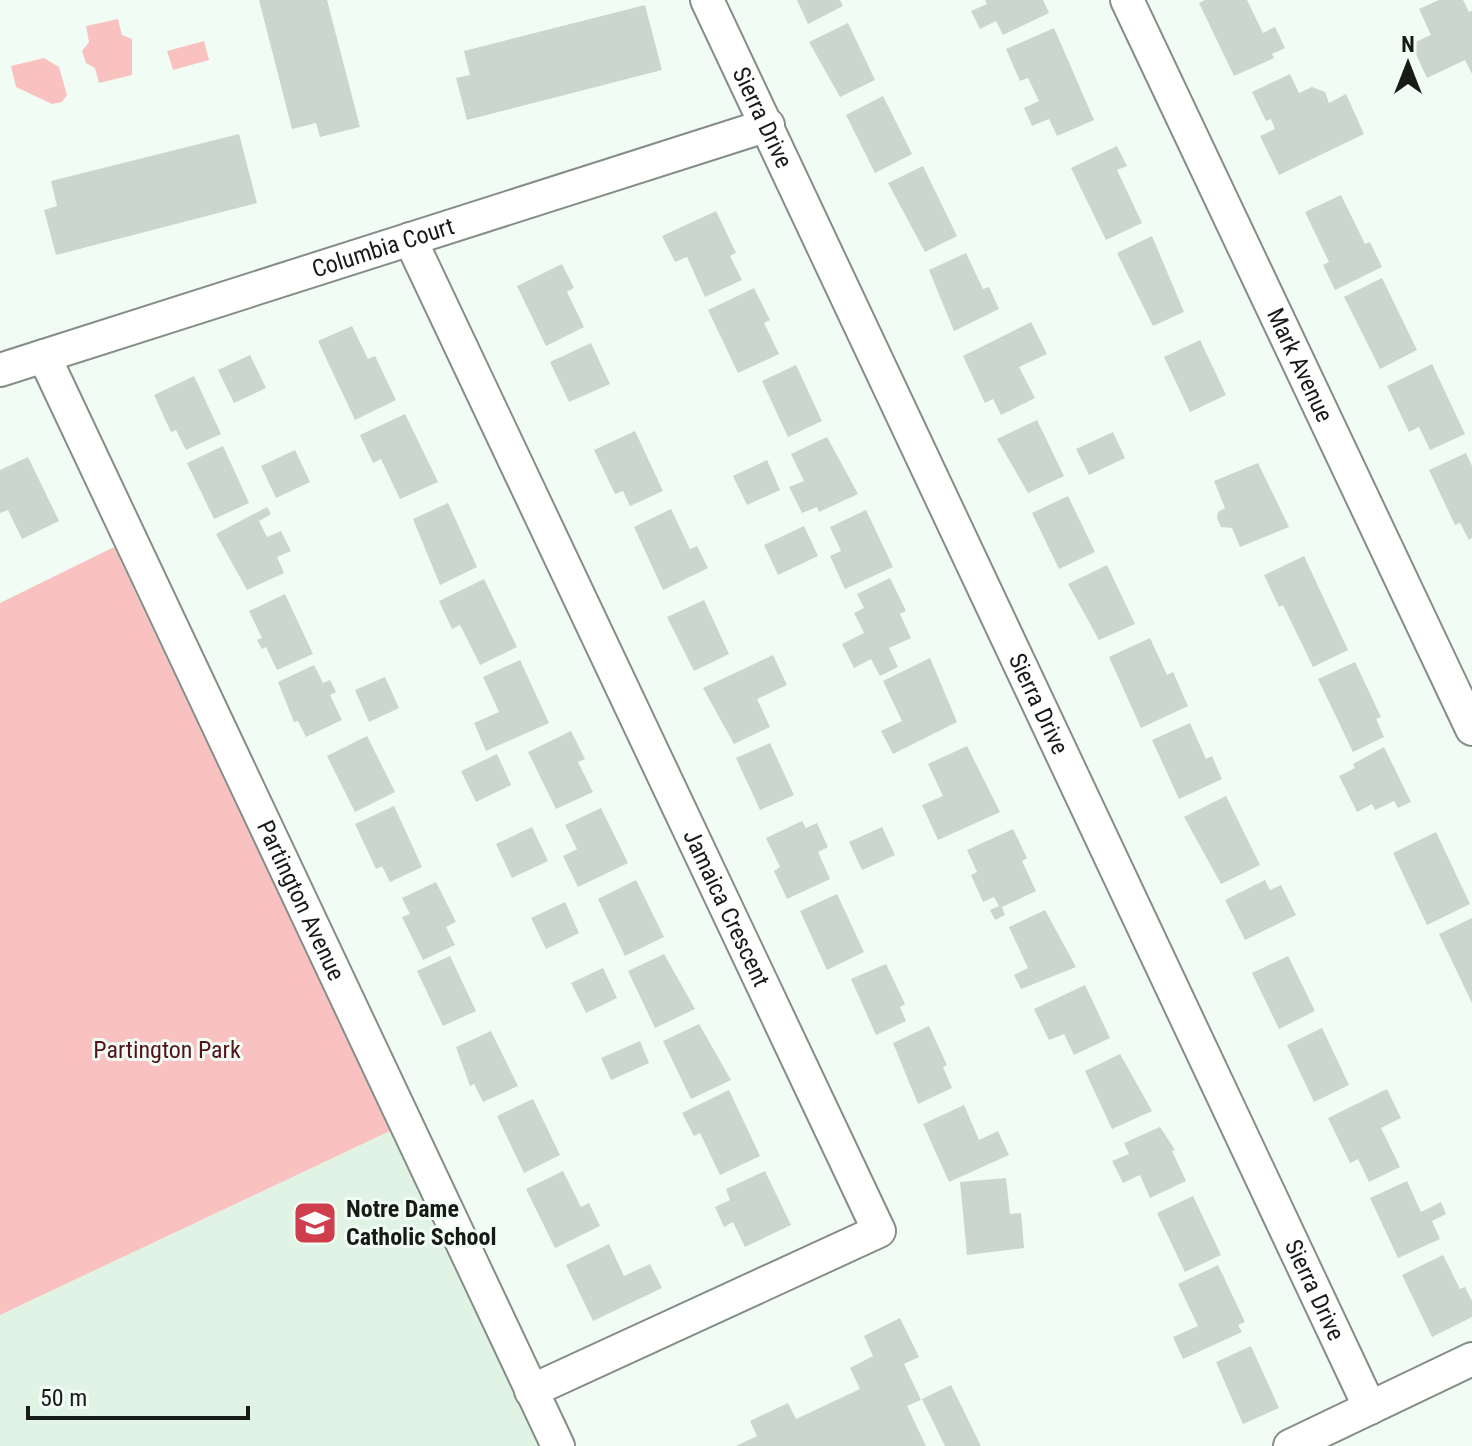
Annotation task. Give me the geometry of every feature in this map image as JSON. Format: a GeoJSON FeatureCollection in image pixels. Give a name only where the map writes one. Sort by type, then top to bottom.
{"type":"FeatureCollection","features":[{"type":"Feature","properties":{"kind":"street","name":"Sierra Drive"},"geometry":{"type":"LineString","coordinates":[[707,0],[1370,1408]]}},
{"type":"Feature","properties":{"kind":"street","name":"Mark Avenue"},"geometry":{"type":"LineString","coordinates":[[1127,0],[1472,729]]}},
{"type":"Feature","properties":{"kind":"street","name":"Columbia Court"},"geometry":{"type":"LineString","coordinates":[[0,370],[768,125]]}},
{"type":"Feature","properties":{"kind":"street","name":"Jamaica Crescent"},"geometry":{"type":"LineString","coordinates":[[410,239],[879,1231],[531,1391]]}},
{"type":"Feature","properties":{"kind":"street","name":"Partington Avenue"},"geometry":{"type":"LineString","coordinates":[[44,356],[558,1446]]}},
{"type":"Feature","properties":{"kind":"street"},"geometry":{"type":"LineString","coordinates":[[1290,1446],[1472,1359]]}},
{"type":"Feature","properties":{"kind":"shaded area","name":"Notre Dame Catholic School"},"geometry":{"type":"Polygon","coordinates":[[[390,1131],[540,1446],[0,1446],[0,1315],[390,1131]]]}},
{"type":"Feature","properties":{"kind":"green space"},"geometry":{"type":"Polygon","coordinates":[[[118,19],[122,35],[132,39],[132,75],[99,83],[95,68],[86,63],[82,51],[89,42],[86,26],[118,19]]]}},
{"type":"Feature","properties":{"kind":"green space"},"geometry":{"type":"Polygon","coordinates":[[[204,41],[209,60],[173,70],[167,51],[204,41]]]}},
{"type":"Feature","properties":{"kind":"green space"},"geometry":{"type":"Polygon","coordinates":[[[44,58],[59,67],[67,95],[62,102],[52,104],[16,87],[11,66],[44,58]]]}},
{"type":"Feature","properties":{"kind":"green space","name":"Partington Park"},"geometry":{"type":"Polygon","coordinates":[[[114,547],[390,1131],[0,1315],[0,603],[114,547]]]}},
{"type":"Feature","properties":{"kind":"building"},"geometry":{"type":"Polygon","coordinates":[[[259,0],[327,0],[360,127],[320,137],[316,123],[292,129],[259,0]]]}},
{"type":"Feature","properties":{"kind":"building"},"geometry":{"type":"Polygon","coordinates":[[[797,0],[840,0],[843,6],[808,24],[797,0]]]}},
{"type":"Feature","properties":{"kind":"building"},"geometry":{"type":"Polygon","coordinates":[[[985,0],[1043,0],[1049,13],[1003,35],[996,21],[980,29],[971,11],[987,4],[985,0]]]}},
{"type":"Feature","properties":{"kind":"building"},"geometry":{"type":"Polygon","coordinates":[[[1205,0],[1247,0],[1263,33],[1275,27],[1285,48],[1272,54],[1274,58],[1234,76],[1199,3],[1205,0]]]}},
{"type":"Feature","properties":{"kind":"building"},"geometry":{"type":"Polygon","coordinates":[[[1439,0],[1463,0],[1469,12],[1472,11],[1472,74],[1465,60],[1427,78],[1411,44],[1431,35],[1419,9],[1439,0]]]}},
{"type":"Feature","properties":{"kind":"building"},"geometry":{"type":"Polygon","coordinates":[[[645,5],[662,70],[467,120],[456,78],[470,75],[464,51],[645,5]]]}},
{"type":"Feature","properties":{"kind":"building"},"geometry":{"type":"Polygon","coordinates":[[[848,23],[875,80],[840,97],[809,42],[848,23]]]}},
{"type":"Feature","properties":{"kind":"building"},"geometry":{"type":"Polygon","coordinates":[[[1054,28],[1094,120],[1057,136],[1049,119],[1032,126],[1024,108],[1039,101],[1028,78],[1020,81],[1006,49],[1054,28]]]}},
{"type":"Feature","properties":{"kind":"building"},"geometry":{"type":"Polygon","coordinates":[[[1290,74],[1299,93],[1312,87],[1325,92],[1329,103],[1346,94],[1364,134],[1279,175],[1260,136],[1275,129],[1271,119],[1266,121],[1252,92],[1290,74]]]}},
{"type":"Feature","properties":{"kind":"building"},"geometry":{"type":"Polygon","coordinates":[[[883,96],[912,154],[875,173],[846,115],[883,96]]]}},
{"type":"Feature","properties":{"kind":"building"},"geometry":{"type":"Polygon","coordinates":[[[239,134],[257,203],[56,255],[44,210],[57,206],[51,181],[239,134]]]}},
{"type":"Feature","properties":{"kind":"building"},"geometry":{"type":"Polygon","coordinates":[[[1117,146],[1127,166],[1117,170],[1142,223],[1106,240],[1071,168],[1117,146]]]}},
{"type":"Feature","properties":{"kind":"building"},"geometry":{"type":"Polygon","coordinates":[[[923,166],[957,236],[925,252],[888,183],[923,166]]]}},
{"type":"Feature","properties":{"kind":"building"},"geometry":{"type":"Polygon","coordinates":[[[1341,195],[1365,244],[1370,242],[1382,267],[1335,290],[1323,265],[1329,262],[1305,212],[1341,195]]]}},
{"type":"Feature","properties":{"kind":"building"},"geometry":{"type":"Polygon","coordinates":[[[716,211],[736,253],[730,256],[742,280],[705,297],[687,257],[675,262],[662,236],[716,211]]]}},
{"type":"Feature","properties":{"kind":"building"},"geometry":{"type":"Polygon","coordinates":[[[1152,236],[1184,312],[1153,326],[1117,253],[1152,236]]]}},
{"type":"Feature","properties":{"kind":"building"},"geometry":{"type":"Polygon","coordinates":[[[966,253],[983,289],[989,287],[999,309],[954,331],[929,270],[966,253]]]}},
{"type":"Feature","properties":{"kind":"building"},"geometry":{"type":"Polygon","coordinates":[[[562,264],[574,288],[567,292],[584,327],[546,346],[517,286],[562,264]]]}},
{"type":"Feature","properties":{"kind":"building"},"geometry":{"type":"Polygon","coordinates":[[[1382,278],[1417,350],[1380,369],[1344,297],[1382,278]]]}},
{"type":"Feature","properties":{"kind":"building"},"geometry":{"type":"Polygon","coordinates":[[[754,288],[770,320],[764,323],[779,354],[738,373],[708,310],[754,288]]]}},
{"type":"Feature","properties":{"kind":"building"},"geometry":{"type":"Polygon","coordinates":[[[1031,322],[1047,354],[1019,367],[1035,398],[1001,415],[993,399],[985,403],[963,356],[1031,322]]]}},
{"type":"Feature","properties":{"kind":"building"},"geometry":{"type":"Polygon","coordinates":[[[352,326],[368,359],[375,356],[396,400],[355,420],[318,341],[352,326]]]}},
{"type":"Feature","properties":{"kind":"building"},"geometry":{"type":"Polygon","coordinates":[[[1200,340],[1226,395],[1190,412],[1164,357],[1200,340]]]}},
{"type":"Feature","properties":{"kind":"building"},"geometry":{"type":"Polygon","coordinates":[[[591,343],[610,384],[569,402],[550,362],[591,343]]]}},
{"type":"Feature","properties":{"kind":"building"},"geometry":{"type":"Polygon","coordinates":[[[250,355],[266,388],[234,403],[218,370],[250,355]]]}},
{"type":"Feature","properties":{"kind":"building"},"geometry":{"type":"Polygon","coordinates":[[[1432,364],[1465,434],[1430,450],[1419,427],[1409,432],[1387,386],[1432,364]]]}},
{"type":"Feature","properties":{"kind":"building"},"geometry":{"type":"Polygon","coordinates":[[[796,365],[822,421],[788,437],[762,381],[796,365]]]}},
{"type":"Feature","properties":{"kind":"building"},"geometry":{"type":"Polygon","coordinates":[[[194,376],[221,434],[186,450],[176,430],[171,432],[154,395],[194,376]]]}},
{"type":"Feature","properties":{"kind":"building"},"geometry":{"type":"Polygon","coordinates":[[[405,414],[438,482],[400,499],[381,459],[373,463],[360,435],[405,414]]]}},
{"type":"Feature","properties":{"kind":"building"},"geometry":{"type":"Polygon","coordinates":[[[1037,420],[1064,476],[1028,493],[997,439],[1037,420]]]}},
{"type":"Feature","properties":{"kind":"building"},"geometry":{"type":"Polygon","coordinates":[[[635,431],[663,491],[630,506],[623,491],[615,494],[594,450],[635,431]]]}},
{"type":"Feature","properties":{"kind":"building"},"geometry":{"type":"Polygon","coordinates":[[[1113,432],[1125,458],[1089,475],[1076,449],[1113,432]]]}},
{"type":"Feature","properties":{"kind":"building"},"geometry":{"type":"Polygon","coordinates":[[[827,437],[858,494],[819,512],[817,507],[802,513],[789,487],[804,481],[791,454],[827,437]]]}},
{"type":"Feature","properties":{"kind":"building"},"geometry":{"type":"Polygon","coordinates":[[[223,446],[249,503],[214,519],[187,463],[223,446]]]}},
{"type":"Feature","properties":{"kind":"building"},"geometry":{"type":"Polygon","coordinates":[[[295,450],[310,482],[276,498],[261,466],[295,450]]]}},
{"type":"Feature","properties":{"kind":"building"},"geometry":{"type":"Polygon","coordinates":[[[1466,453],[1472,466],[1472,538],[1469,540],[1460,523],[1455,525],[1429,470],[1466,453]]]}},
{"type":"Feature","properties":{"kind":"building"},"geometry":{"type":"Polygon","coordinates":[[[28,457],[59,521],[22,539],[8,510],[0,513],[0,470],[28,457]]]}},
{"type":"Feature","properties":{"kind":"building"},"geometry":{"type":"Polygon","coordinates":[[[767,460],[780,490],[747,505],[733,476],[767,460]]]}},
{"type":"Feature","properties":{"kind":"building"},"geometry":{"type":"Polygon","coordinates":[[[1258,463],[1289,527],[1240,547],[1232,528],[1221,527],[1217,518],[1218,512],[1225,508],[1214,481],[1258,463]]]}},
{"type":"Feature","properties":{"kind":"building"},"geometry":{"type":"Polygon","coordinates":[[[1068,496],[1095,552],[1059,569],[1032,513],[1068,496]]]}},
{"type":"Feature","properties":{"kind":"building"},"geometry":{"type":"Polygon","coordinates":[[[448,503],[477,567],[440,585],[413,519],[448,503]]]}},
{"type":"Feature","properties":{"kind":"building"},"geometry":{"type":"Polygon","coordinates":[[[267,507],[271,514],[259,521],[267,537],[281,531],[291,551],[277,557],[284,573],[247,590],[216,534],[267,507]]]}},
{"type":"Feature","properties":{"kind":"building"},"geometry":{"type":"Polygon","coordinates":[[[671,509],[690,549],[697,546],[708,568],[663,590],[634,527],[671,509]]]}},
{"type":"Feature","properties":{"kind":"building"},"geometry":{"type":"Polygon","coordinates":[[[866,510],[893,567],[845,589],[830,556],[841,551],[830,527],[866,510]]]}},
{"type":"Feature","properties":{"kind":"building"},"geometry":{"type":"Polygon","coordinates":[[[804,526],[818,556],[778,575],[764,545],[804,526]]]}},
{"type":"Feature","properties":{"kind":"building"},"geometry":{"type":"Polygon","coordinates":[[[1304,556],[1348,650],[1313,667],[1283,605],[1279,607],[1264,575],[1304,556]]]}},
{"type":"Feature","properties":{"kind":"building"},"geometry":{"type":"Polygon","coordinates":[[[1107,565],[1135,624],[1099,640],[1068,584],[1107,565]]]}},
{"type":"Feature","properties":{"kind":"building"},"geometry":{"type":"Polygon","coordinates":[[[890,578],[906,611],[900,614],[911,638],[889,648],[898,667],[880,676],[871,659],[854,668],[842,644],[864,633],[854,613],[864,608],[857,594],[890,578]]]}},
{"type":"Feature","properties":{"kind":"building"},"geometry":{"type":"Polygon","coordinates":[[[484,579],[517,647],[480,665],[460,625],[452,629],[439,601],[484,579]]]}},
{"type":"Feature","properties":{"kind":"building"},"geometry":{"type":"Polygon","coordinates":[[[285,594],[313,654],[277,670],[266,647],[262,649],[257,640],[262,638],[249,611],[285,594]]]}},
{"type":"Feature","properties":{"kind":"building"},"geometry":{"type":"Polygon","coordinates":[[[704,600],[729,654],[694,671],[667,617],[704,600]]]}},
{"type":"Feature","properties":{"kind":"building"},"geometry":{"type":"Polygon","coordinates":[[[1150,638],[1167,675],[1173,672],[1188,706],[1141,728],[1109,657],[1150,638]]]}},
{"type":"Feature","properties":{"kind":"building"},"geometry":{"type":"Polygon","coordinates":[[[773,655],[787,685],[757,699],[770,727],[734,744],[703,688],[773,655]]]}},
{"type":"Feature","properties":{"kind":"building"},"geometry":{"type":"Polygon","coordinates":[[[930,658],[957,722],[893,754],[881,731],[902,721],[883,681],[930,658]]]}},
{"type":"Feature","properties":{"kind":"building"},"geometry":{"type":"Polygon","coordinates":[[[520,660],[549,723],[486,751],[474,723],[499,712],[483,677],[520,660]]]}},
{"type":"Feature","properties":{"kind":"building"},"geometry":{"type":"Polygon","coordinates":[[[1355,662],[1381,717],[1376,719],[1384,737],[1353,752],[1318,679],[1355,662]]]}},
{"type":"Feature","properties":{"kind":"building"},"geometry":{"type":"Polygon","coordinates":[[[314,665],[323,683],[330,680],[336,692],[330,695],[342,720],[306,737],[298,721],[294,722],[278,682],[314,665]]]}},
{"type":"Feature","properties":{"kind":"building"},"geometry":{"type":"Polygon","coordinates":[[[385,677],[399,708],[369,722],[355,690],[385,677]]]}},
{"type":"Feature","properties":{"kind":"building"},"geometry":{"type":"Polygon","coordinates":[[[1190,723],[1206,759],[1212,756],[1222,779],[1179,799],[1152,740],[1190,723]]]}},
{"type":"Feature","properties":{"kind":"building"},"geometry":{"type":"Polygon","coordinates":[[[571,731],[585,759],[578,762],[593,792],[556,809],[528,752],[571,731]]]}},
{"type":"Feature","properties":{"kind":"building"},"geometry":{"type":"Polygon","coordinates":[[[367,736],[395,792],[355,812],[327,756],[367,736]]]}},
{"type":"Feature","properties":{"kind":"building"},"geometry":{"type":"Polygon","coordinates":[[[770,743],[794,795],[760,810],[736,758],[770,743]]]}},
{"type":"Feature","properties":{"kind":"building"},"geometry":{"type":"Polygon","coordinates":[[[967,746],[1000,812],[938,840],[922,805],[943,796],[928,764],[967,746]]]}},
{"type":"Feature","properties":{"kind":"building"},"geometry":{"type":"Polygon","coordinates":[[[1384,747],[1411,802],[1398,808],[1394,801],[1375,810],[1372,804],[1357,812],[1339,776],[1355,768],[1353,764],[1384,747]]]}},
{"type":"Feature","properties":{"kind":"building"},"geometry":{"type":"Polygon","coordinates":[[[497,754],[511,785],[476,802],[461,771],[497,754]]]}},
{"type":"Feature","properties":{"kind":"building"},"geometry":{"type":"Polygon","coordinates":[[[1226,796],[1260,865],[1221,884],[1184,817],[1226,796]]]}},
{"type":"Feature","properties":{"kind":"building"},"geometry":{"type":"Polygon","coordinates":[[[394,806],[422,867],[390,882],[382,866],[376,869],[355,824],[394,806]]]}},
{"type":"Feature","properties":{"kind":"building"},"geometry":{"type":"Polygon","coordinates":[[[601,808],[628,863],[578,887],[563,856],[577,849],[565,825],[601,808]]]}},
{"type":"Feature","properties":{"kind":"building"},"geometry":{"type":"Polygon","coordinates":[[[802,821],[806,828],[817,823],[828,847],[818,852],[830,879],[787,899],[774,871],[780,867],[766,838],[802,821]]]}},
{"type":"Feature","properties":{"kind":"building"},"geometry":{"type":"Polygon","coordinates":[[[532,827],[548,861],[512,878],[496,844],[532,827]]]}},
{"type":"Feature","properties":{"kind":"building"},"geometry":{"type":"Polygon","coordinates":[[[882,827],[895,855],[862,870],[849,842],[882,827]]]}},
{"type":"Feature","properties":{"kind":"building"},"geometry":{"type":"Polygon","coordinates":[[[1013,829],[1027,858],[1022,861],[1036,891],[1002,907],[1005,915],[995,920],[990,910],[999,906],[994,897],[983,902],[971,875],[977,872],[967,850],[1013,829]]]}},
{"type":"Feature","properties":{"kind":"building"},"geometry":{"type":"Polygon","coordinates":[[[1436,832],[1470,904],[1427,925],[1393,853],[1436,832]]]}},
{"type":"Feature","properties":{"kind":"building"},"geometry":{"type":"Polygon","coordinates":[[[636,880],[664,937],[625,956],[598,899],[636,880]]]}},
{"type":"Feature","properties":{"kind":"building"},"geometry":{"type":"Polygon","coordinates":[[[1265,880],[1270,890],[1281,885],[1296,915],[1245,940],[1225,900],[1265,880]]]}},
{"type":"Feature","properties":{"kind":"building"},"geometry":{"type":"Polygon","coordinates":[[[436,882],[456,922],[446,927],[455,945],[423,960],[402,917],[410,914],[402,898],[436,882]]]}},
{"type":"Feature","properties":{"kind":"building"},"geometry":{"type":"Polygon","coordinates":[[[837,894],[864,952],[827,970],[800,911],[837,894]]]}},
{"type":"Feature","properties":{"kind":"building"},"geometry":{"type":"Polygon","coordinates":[[[565,902],[579,933],[546,949],[531,918],[565,902]]]}},
{"type":"Feature","properties":{"kind":"building"},"geometry":{"type":"Polygon","coordinates":[[[1045,910],[1076,967],[1021,989],[1014,975],[1028,968],[1009,927],[1045,910]]]}},
{"type":"Feature","properties":{"kind":"building"},"geometry":{"type":"Polygon","coordinates":[[[1472,918],[1472,1003],[1439,934],[1472,918]]]}},
{"type":"Feature","properties":{"kind":"building"},"geometry":{"type":"Polygon","coordinates":[[[664,954],[695,1009],[655,1028],[628,971],[664,954]]]}},
{"type":"Feature","properties":{"kind":"building"},"geometry":{"type":"Polygon","coordinates":[[[450,956],[476,1011],[443,1026],[417,971],[450,956]]]}},
{"type":"Feature","properties":{"kind":"building"},"geometry":{"type":"Polygon","coordinates":[[[1288,956],[1315,1011],[1279,1029],[1252,973],[1288,956]]]}},
{"type":"Feature","properties":{"kind":"building"},"geometry":{"type":"Polygon","coordinates":[[[886,964],[905,1004],[900,1007],[906,1021],[876,1035],[851,979],[886,964]]]}},
{"type":"Feature","properties":{"kind":"building"},"geometry":{"type":"Polygon","coordinates":[[[603,968],[617,998],[586,1013],[571,983],[603,968]]]}},
{"type":"Feature","properties":{"kind":"building"},"geometry":{"type":"Polygon","coordinates":[[[1085,985],[1110,1038],[1074,1055],[1064,1034],[1049,1040],[1034,1009],[1085,985]]]}},
{"type":"Feature","properties":{"kind":"building"},"geometry":{"type":"Polygon","coordinates":[[[699,1024],[731,1080],[691,1099],[663,1041],[699,1024]]]}},
{"type":"Feature","properties":{"kind":"building"},"geometry":{"type":"Polygon","coordinates":[[[929,1026],[947,1065],[943,1067],[952,1088],[918,1104],[893,1043],[929,1026]]]}},
{"type":"Feature","properties":{"kind":"building"},"geometry":{"type":"Polygon","coordinates":[[[1322,1028],[1349,1085],[1314,1102],[1287,1045],[1322,1028]]]}},
{"type":"Feature","properties":{"kind":"building"},"geometry":{"type":"Polygon","coordinates":[[[491,1031],[518,1086],[483,1102],[474,1084],[470,1086],[456,1047],[491,1031]]]}},
{"type":"Feature","properties":{"kind":"building"},"geometry":{"type":"Polygon","coordinates":[[[640,1041],[649,1063],[611,1080],[601,1058],[640,1041]]]}},
{"type":"Feature","properties":{"kind":"building"},"geometry":{"type":"Polygon","coordinates":[[[1120,1054],[1152,1111],[1112,1129],[1085,1071],[1120,1054]]]}},
{"type":"Feature","properties":{"kind":"building"},"geometry":{"type":"Polygon","coordinates":[[[1387,1089],[1401,1118],[1381,1128],[1400,1167],[1369,1182],[1358,1159],[1350,1163],[1328,1118],[1387,1089]]]}},
{"type":"Feature","properties":{"kind":"building"},"geometry":{"type":"Polygon","coordinates":[[[729,1090],[760,1156],[720,1175],[700,1133],[694,1136],[682,1113],[729,1090]]]}},
{"type":"Feature","properties":{"kind":"building"},"geometry":{"type":"Polygon","coordinates":[[[533,1099],[560,1155],[524,1173],[497,1116],[533,1099]]]}},
{"type":"Feature","properties":{"kind":"building"},"geometry":{"type":"Polygon","coordinates":[[[964,1105],[979,1140],[998,1131],[1009,1155],[949,1182],[923,1124],[964,1105]]]}},
{"type":"Feature","properties":{"kind":"building"},"geometry":{"type":"Polygon","coordinates":[[[1160,1127],[1175,1150],[1172,1151],[1186,1181],[1150,1198],[1140,1175],[1123,1183],[1112,1161],[1129,1154],[1124,1143],[1160,1127]]]}},
{"type":"Feature","properties":{"kind":"building"},"geometry":{"type":"Polygon","coordinates":[[[563,1171],[581,1207],[589,1203],[600,1226],[555,1248],[526,1189],[563,1171]]]}},
{"type":"Feature","properties":{"kind":"building"},"geometry":{"type":"Polygon","coordinates":[[[765,1171],[791,1225],[745,1247],[733,1222],[724,1227],[715,1207],[730,1200],[726,1189],[765,1171]]]}},
{"type":"Feature","properties":{"kind":"building"},"geometry":{"type":"Polygon","coordinates":[[[1006,1178],[1010,1214],[1021,1213],[1024,1248],[967,1255],[960,1182],[1006,1178]]]}},
{"type":"Feature","properties":{"kind":"building"},"geometry":{"type":"Polygon","coordinates":[[[1407,1181],[1421,1212],[1441,1202],[1446,1214],[1432,1221],[1440,1239],[1398,1258],[1370,1198],[1407,1181]]]}},
{"type":"Feature","properties":{"kind":"building"},"geometry":{"type":"Polygon","coordinates":[[[1193,1196],[1221,1255],[1185,1272],[1157,1213],[1193,1196]]]}},
{"type":"Feature","properties":{"kind":"building"},"geometry":{"type":"Polygon","coordinates":[[[609,1244],[624,1276],[650,1264],[662,1288],[593,1321],[566,1265],[609,1244]]]}},
{"type":"Feature","properties":{"kind":"building"},"geometry":{"type":"Polygon","coordinates":[[[1443,1255],[1460,1289],[1465,1287],[1472,1301],[1472,1317],[1432,1337],[1402,1275],[1443,1255]]]}},
{"type":"Feature","properties":{"kind":"building"},"geometry":{"type":"Polygon","coordinates":[[[1218,1265],[1245,1322],[1238,1325],[1242,1332],[1183,1359],[1173,1337],[1198,1326],[1178,1284],[1218,1265]]]}},
{"type":"Feature","properties":{"kind":"building"},"geometry":{"type":"Polygon","coordinates":[[[900,1318],[919,1357],[904,1364],[921,1400],[907,1406],[926,1446],[736,1446],[757,1436],[750,1421],[788,1403],[796,1419],[860,1389],[850,1368],[873,1356],[864,1336],[900,1318]]]}},
{"type":"Feature","properties":{"kind":"building"},"geometry":{"type":"Polygon","coordinates":[[[1251,1346],[1279,1408],[1243,1424],[1216,1362],[1251,1346]]]}},
{"type":"Feature","properties":{"kind":"building"},"geometry":{"type":"Polygon","coordinates":[[[951,1385],[981,1446],[945,1446],[922,1399],[951,1385]]]}},
{"type":"Feature","properties":{"kind":"place","name":"Notre Dame Catholic School"},"geometry":{"type":"Point","coordinates":[315,1223]}}]}
